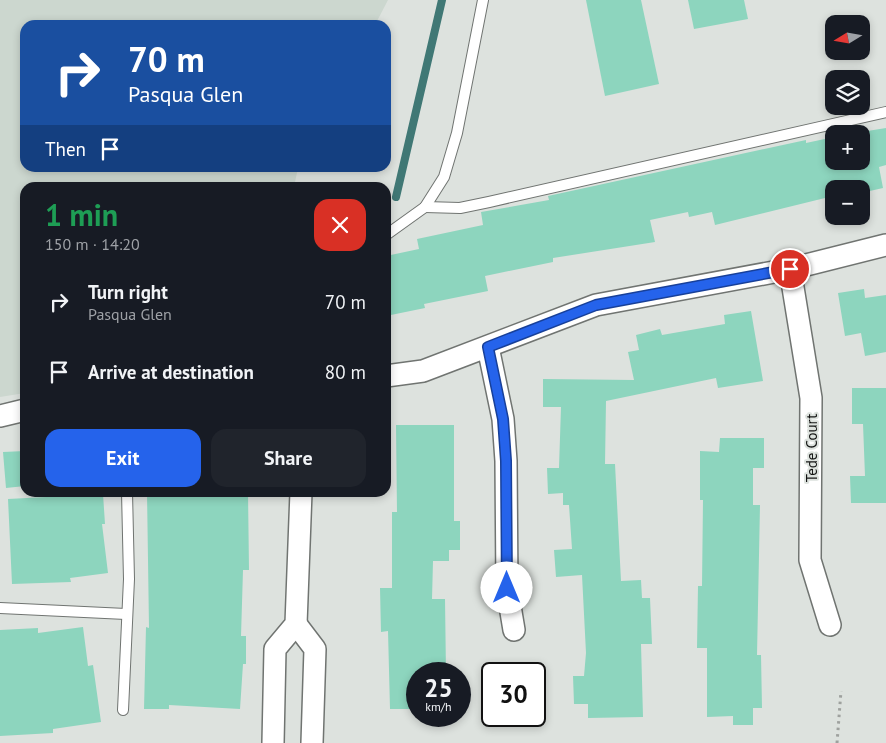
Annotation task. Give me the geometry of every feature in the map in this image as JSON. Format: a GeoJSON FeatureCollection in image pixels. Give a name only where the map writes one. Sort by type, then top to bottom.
{"type":"FeatureCollection","features":[{"type":"Feature","properties":{"kind":"street"},"geometry":{"type":"LineString","coordinates":[[391,375],[423,371],[596,305],[790,269],[886,245]]}},
{"type":"Feature","properties":{"kind":"street","name":"Tede Court"},"geometry":{"type":"LineString","coordinates":[[790,269],[811,398],[810,560],[830,625]]}},
{"type":"Feature","properties":{"kind":"street"},"geometry":{"type":"LineString","coordinates":[[488,347],[503,419],[506,461],[507,588],[514,630]]}},
{"type":"Feature","properties":{"kind":"street"},"geometry":{"type":"LineString","coordinates":[[0,416],[20,411]]}},
{"type":"Feature","properties":{"kind":"street"},"geometry":{"type":"LineString","coordinates":[[273,743],[275,649],[296,624],[301,497]]}},
{"type":"Feature","properties":{"kind":"street"},"geometry":{"type":"LineString","coordinates":[[296,624],[315,649],[312,743]]}},
{"type":"Feature","properties":{"kind":"lane"},"geometry":{"type":"LineString","coordinates":[[391,231],[425,207],[444,177],[457,133],[482,0]]}},
{"type":"Feature","properties":{"kind":"lane"},"geometry":{"type":"LineString","coordinates":[[425,207],[460,208],[886,112]]}},
{"type":"Feature","properties":{"kind":"lane"},"geometry":{"type":"LineString","coordinates":[[123,710],[129,579],[127,497]]}},
{"type":"Feature","properties":{"kind":"lane"},"geometry":{"type":"LineString","coordinates":[[0,608],[126,614]]}},
{"type":"Feature","properties":{"kind":"path"},"geometry":{"type":"LineString","coordinates":[[837,743],[841,691]]}},
{"type":"Feature","properties":{"kind":"shaded area"},"geometry":{"type":"Polygon","coordinates":[[[0,0],[388,0],[378,20],[20,20],[20,172],[297,172],[295,182],[20,182],[20,394],[0,397],[0,0]]]}},
{"type":"Feature","properties":{"kind":"building"},"geometry":{"type":"Polygon","coordinates":[[[586,0],[641,0],[659,84],[605,96],[586,0]]]}},
{"type":"Feature","properties":{"kind":"building"},"geometry":{"type":"Polygon","coordinates":[[[688,0],[744,0],[748,19],[694,29],[688,0]]]}},
{"type":"Feature","properties":{"kind":"building"},"geometry":{"type":"Polygon","coordinates":[[[886,128],[886,165],[879,167],[883,188],[870,191],[870,180],[825,180],[825,198],[715,225],[712,212],[689,217],[688,212],[650,220],[655,242],[553,258],[553,262],[485,276],[488,291],[424,304],[425,308],[391,315],[391,255],[419,249],[417,239],[483,225],[481,212],[549,200],[548,196],[806,140],[806,143],[825,139],[825,170],[870,170],[870,131],[886,128]]]}},
{"type":"Feature","properties":{"kind":"building"},"geometry":{"type":"Polygon","coordinates":[[[864,289],[865,298],[886,295],[886,352],[865,356],[861,333],[845,336],[838,293],[864,289]]]}},
{"type":"Feature","properties":{"kind":"building"},"geometry":{"type":"Polygon","coordinates":[[[751,311],[763,381],[718,388],[716,378],[606,401],[605,464],[615,464],[621,581],[641,580],[642,598],[650,598],[652,644],[641,644],[643,717],[588,718],[588,704],[574,704],[573,676],[584,676],[586,653],[582,575],[556,577],[554,550],[572,549],[569,505],[563,505],[563,493],[548,494],[547,468],[559,468],[561,407],[543,407],[543,379],[634,380],[628,352],[639,350],[636,335],[660,329],[662,335],[725,324],[724,315],[751,311]]]}},
{"type":"Feature","properties":{"kind":"building"},"geometry":{"type":"Polygon","coordinates":[[[852,388],[886,388],[886,503],[851,503],[850,476],[865,476],[863,424],[852,424],[852,388]]]}},
{"type":"Feature","properties":{"kind":"building"},"geometry":{"type":"Polygon","coordinates":[[[396,425],[454,425],[454,521],[460,521],[460,550],[449,550],[449,561],[433,561],[432,599],[445,599],[446,662],[406,662],[406,709],[390,709],[388,631],[381,632],[380,588],[392,588],[392,512],[397,512],[396,425]]]}},
{"type":"Feature","properties":{"kind":"building"},"geometry":{"type":"Polygon","coordinates":[[[720,438],[764,438],[764,468],[753,468],[753,505],[760,505],[757,655],[761,655],[762,708],[753,708],[753,725],[733,725],[733,716],[707,717],[707,648],[697,648],[698,586],[702,586],[703,500],[700,500],[700,451],[719,452],[720,438]]]}},
{"type":"Feature","properties":{"kind":"building"},"geometry":{"type":"Polygon","coordinates":[[[20,451],[20,487],[6,488],[3,452],[20,451]]]}},
{"type":"Feature","properties":{"kind":"building"},"geometry":{"type":"Polygon","coordinates":[[[103,497],[105,524],[102,524],[108,573],[70,578],[71,582],[12,584],[8,499],[103,497]]]}},
{"type":"Feature","properties":{"kind":"building"},"geometry":{"type":"Polygon","coordinates":[[[147,497],[248,497],[249,570],[243,570],[241,636],[246,636],[246,664],[243,664],[240,709],[169,705],[169,709],[144,709],[146,627],[149,628],[147,497]]]}},
{"type":"Feature","properties":{"kind":"building"},"geometry":{"type":"Polygon","coordinates":[[[83,627],[88,666],[93,665],[101,722],[53,729],[53,733],[0,736],[0,630],[38,628],[38,633],[83,627]]]}},
{"type":"Feature","properties":{"kind":"waterway"},"geometry":{"type":"LineString","coordinates":[[396,197],[442,0]]}},
{"type":"Feature","properties":{"kind":"route"},"geometry":{"type":"LineString","coordinates":[[507,588],[506,461],[503,419],[488,347],[596,305],[790,269]]}}]}
